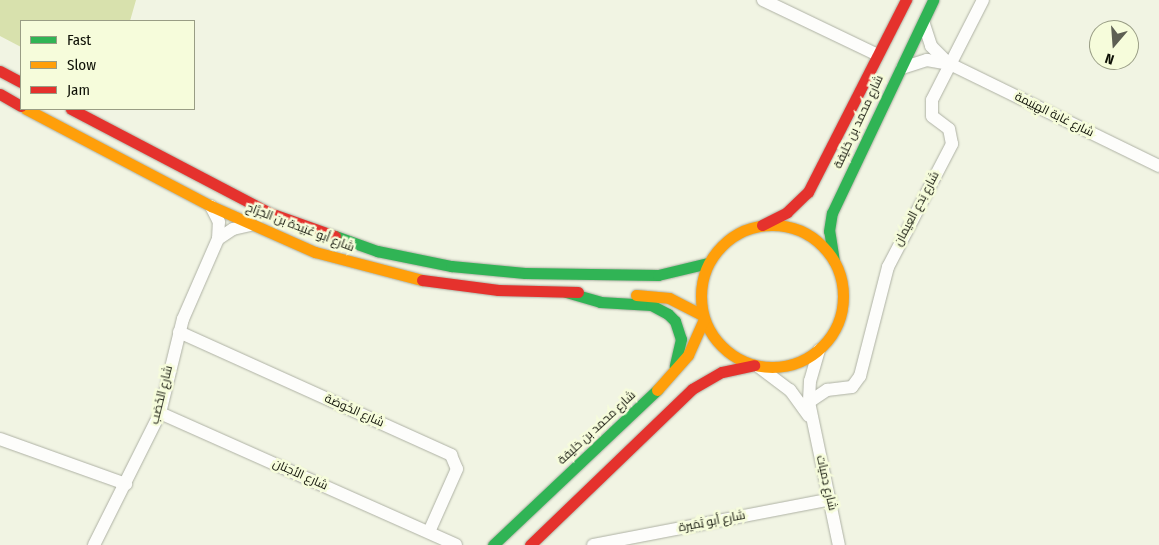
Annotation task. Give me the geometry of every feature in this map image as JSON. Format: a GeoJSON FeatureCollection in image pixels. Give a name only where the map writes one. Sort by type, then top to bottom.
{"type":"FeatureCollection","features":[{"type":"Feature","properties":{"kind":"main road","name":"شارع محمد بن خليفة"},"geometry":{"type":"LineString","coordinates":[[760,226],[786,212],[808,192],[906,0]]}},
{"type":"Feature","properties":{"kind":"main road","name":"شارع محمد بن خليفة"},"geometry":{"type":"LineString","coordinates":[[834,261],[829,231],[832,213],[933,0]]}},
{"type":"Feature","properties":{"kind":"main road"},"geometry":{"type":"LineString","coordinates":[[0,71],[20,81]]}},
{"type":"Feature","properties":{"kind":"main road"},"geometry":{"type":"LineString","coordinates":[[0,94],[20,105]]}},
{"type":"Feature","properties":{"kind":"main road","name":"شارع أبو عُبَيدة بن الجَرَّاح"},"geometry":{"type":"LineString","coordinates":[[28,110],[211,206],[250,225],[315,252],[398,276],[470,288],[669,298],[703,317]]}},
{"type":"Feature","properties":{"kind":"main road","name":"شارع أبو عُبَيدة بن الجَرَّاح"},"geometry":{"type":"LineString","coordinates":[[73,110],[270,213],[377,251],[451,266],[525,273],[658,275],[708,263]]}},
{"type":"Feature","properties":{"kind":"main road"},"geometry":{"type":"LineString","coordinates":[[530,545],[692,389],[722,372],[756,366],[794,364],[819,350],[834,331],[842,308],[842,284],[834,261],[820,244],[802,232],[782,226],[760,226],[730,238],[708,263],[702,280],[703,317],[723,348],[756,366]]}},
{"type":"Feature","properties":{"kind":"main road"},"geometry":{"type":"LineString","coordinates":[[566,292],[600,302],[651,305],[668,314],[675,321],[681,339],[672,376]]}},
{"type":"Feature","properties":{"kind":"main road","name":"شارع محمد بن خليفة"},"geometry":{"type":"LineString","coordinates":[[493,545],[672,376],[691,350],[703,317]]}},
{"type":"Feature","properties":{"kind":"street"},"geometry":{"type":"LineString","coordinates":[[763,0],[878,56]]}},
{"type":"Feature","properties":{"kind":"street","name":"شارع بَدع العِيمان"},"geometry":{"type":"LineString","coordinates":[[809,402],[827,390],[852,387],[860,376],[878,296],[888,267],[952,144],[950,130],[930,111],[950,64],[983,0]]}},
{"type":"Feature","properties":{"kind":"street","name":"شارع غابة الهِيَيمة"},"geometry":{"type":"LineString","coordinates":[[923,20],[931,46],[950,64]]}},
{"type":"Feature","properties":{"kind":"street","name":"شارع غابة الهِيَيمة"},"geometry":{"type":"LineString","coordinates":[[898,71],[912,63],[927,60],[950,64],[1159,166]]}},
{"type":"Feature","properties":{"kind":"street"},"geometry":{"type":"LineString","coordinates":[[211,206],[219,222],[218,239]]}},
{"type":"Feature","properties":{"kind":"street"},"geometry":{"type":"LineString","coordinates":[[218,239],[233,229],[250,225]]}},
{"type":"Feature","properties":{"kind":"street","name":"شارع الخَصَب"},"geometry":{"type":"LineString","coordinates":[[94,545],[160,413],[179,332],[192,293],[218,239]]}},
{"type":"Feature","properties":{"kind":"street","name":"شارع الخَوضة"},"geometry":{"type":"LineString","coordinates":[[179,332],[451,455],[457,469],[438,538]]}},
{"type":"Feature","properties":{"kind":"street","name":"شارع دِميات"},"geometry":{"type":"LineString","coordinates":[[819,350],[811,376],[809,402],[839,545]]}},
{"type":"Feature","properties":{"kind":"street","name":"شارع دِميات"},"geometry":{"type":"LineString","coordinates":[[756,366],[790,390],[812,421]]}},
{"type":"Feature","properties":{"kind":"street","name":"شارع الأجنان"},"geometry":{"type":"LineString","coordinates":[[160,413],[456,545]]}},
{"type":"Feature","properties":{"kind":"street"},"geometry":{"type":"LineString","coordinates":[[0,439],[126,484]]}},
{"type":"Feature","properties":{"kind":"street","name":"شارع أبو ثِمَيرة"},"geometry":{"type":"LineString","coordinates":[[593,545],[831,500]]}},
{"type":"Feature","properties":{"kind":"green space"},"geometry":{"type":"Polygon","coordinates":[[[0,0],[136,0],[130,20],[20,20],[20,46],[0,36],[0,0]]]}},
{"type":"Feature","properties":{"kind":"traffic: fast"},"geometry":{"type":"LineString","coordinates":[[834,261],[829,231],[832,213],[933,0]]}},
{"type":"Feature","properties":{"kind":"traffic: fast"},"geometry":{"type":"LineString","coordinates":[[335,236],[377,251],[451,266],[525,273],[658,275],[708,263]]}},
{"type":"Feature","properties":{"kind":"traffic: fast"},"geometry":{"type":"LineString","coordinates":[[566,292],[600,302],[651,305],[668,314],[675,321],[681,339],[675,366]]}},
{"type":"Feature","properties":{"kind":"traffic: fast"},"geometry":{"type":"LineString","coordinates":[[493,545],[657,390]]}},
{"type":"Feature","properties":{"kind":"traffic: slow"},"geometry":{"type":"LineString","coordinates":[[28,110],[211,206],[315,252],[422,280]]}},
{"type":"Feature","properties":{"kind":"traffic: slow"},"geometry":{"type":"LineString","coordinates":[[772,225],[786,226],[799,230],[812,237],[822,246],[831,256],[838,269],[842,282],[843,296],[842,310],[838,323],[831,336],[822,346],[812,355],[799,362],[786,366],[772,367],[758,366],[745,362],[732,355],[722,346],[713,336],[706,323],[702,310],[701,296],[702,282],[706,269],[713,256],[722,246],[732,237],[745,230],[758,226],[772,225]]}},
{"type":"Feature","properties":{"kind":"traffic: slow"},"geometry":{"type":"LineString","coordinates":[[636,295],[669,298],[702,315]]}},
{"type":"Feature","properties":{"kind":"traffic: slow"},"geometry":{"type":"LineString","coordinates":[[657,390],[688,355],[704,319]]}},
{"type":"Feature","properties":{"kind":"traffic: jam"},"geometry":{"type":"LineString","coordinates":[[762,225],[787,212],[808,192],[906,0]]}},
{"type":"Feature","properties":{"kind":"traffic: jam"},"geometry":{"type":"LineString","coordinates":[[0,71],[20,81]]}},
{"type":"Feature","properties":{"kind":"traffic: jam"},"geometry":{"type":"LineString","coordinates":[[0,94],[20,105]]}},
{"type":"Feature","properties":{"kind":"traffic: jam"},"geometry":{"type":"LineString","coordinates":[[73,110],[270,213],[335,236]]}},
{"type":"Feature","properties":{"kind":"traffic: jam"},"geometry":{"type":"LineString","coordinates":[[422,280],[498,290],[578,292]]}},
{"type":"Feature","properties":{"kind":"traffic: jam"},"geometry":{"type":"LineString","coordinates":[[530,545],[692,389],[722,372],[754,365]]}}]}
